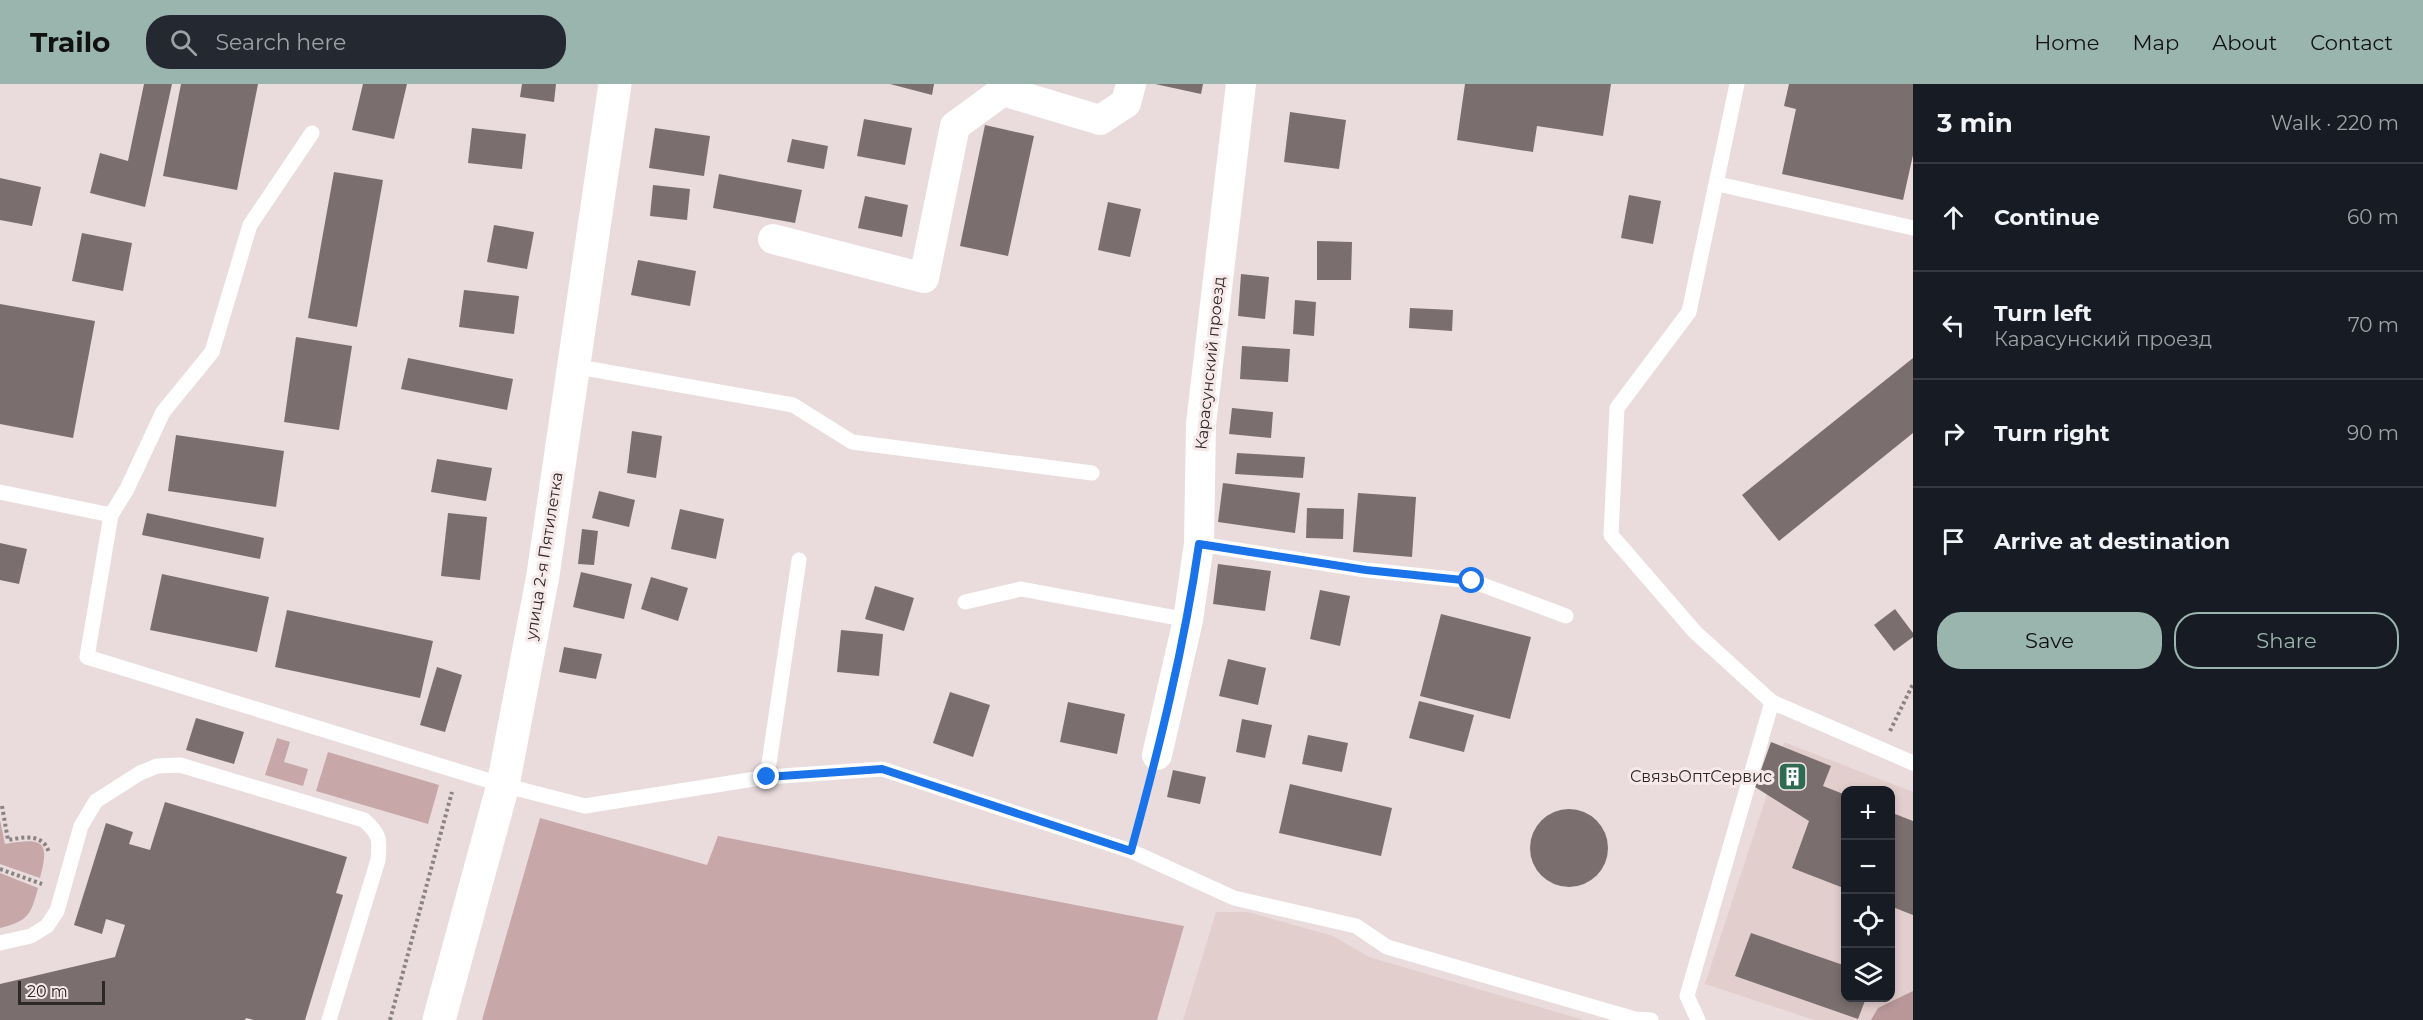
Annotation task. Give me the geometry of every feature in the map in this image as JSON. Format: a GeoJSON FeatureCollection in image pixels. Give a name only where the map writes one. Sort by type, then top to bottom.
{"type":"FeatureCollection","features":[{"type":"Feature","properties":{"kind":"main road","name":"улица 2-я Пятилетка"},"geometry":{"type":"LineString","coordinates":[[439,1020],[503,785],[543,575],[615,84]]}},
{"type":"Feature","properties":{"kind":"street"},"geometry":{"type":"LineString","coordinates":[[773,239],[924,278],[955,126],[1003,91],[1100,120],[1126,103],[1131,84]]}},
{"type":"Feature","properties":{"kind":"street","name":"Карасунский проезд"},"geometry":{"type":"LineString","coordinates":[[1157,755],[1188,620],[1199,544],[1201,424],[1241,84]]}},
{"type":"Feature","properties":{"kind":"lane"},"geometry":{"type":"LineString","coordinates":[[1737,84],[1718,184],[1689,312],[1617,408],[1611,535],[1695,632],[1772,702],[1913,763]]}},
{"type":"Feature","properties":{"kind":"lane"},"geometry":{"type":"LineString","coordinates":[[312,133],[250,225],[212,352],[163,412],[127,489],[111,515],[87,657],[458,772],[585,806],[767,777],[882,769],[1131,851],[1233,898],[1356,926],[1387,947],[1635,1020],[1651,1020]]}},
{"type":"Feature","properties":{"kind":"lane"},"geometry":{"type":"LineString","coordinates":[[1718,184],[1913,228]]}},
{"type":"Feature","properties":{"kind":"lane"},"geometry":{"type":"LineString","coordinates":[[573,366],[793,405],[852,442],[1092,473]]}},
{"type":"Feature","properties":{"kind":"lane"},"geometry":{"type":"LineString","coordinates":[[0,492],[111,515]]}},
{"type":"Feature","properties":{"kind":"lane"},"geometry":{"type":"LineString","coordinates":[[1199,544],[1366,570],[1472,581],[1566,616]]}},
{"type":"Feature","properties":{"kind":"lane"},"geometry":{"type":"LineString","coordinates":[[767,777],[799,560]]}},
{"type":"Feature","properties":{"kind":"lane"},"geometry":{"type":"LineString","coordinates":[[965,602],[1021,589],[1188,620]]}},
{"type":"Feature","properties":{"kind":"lane"},"geometry":{"type":"LineString","coordinates":[[1698,1020],[1687,996],[1772,702]]}},
{"type":"Feature","properties":{"kind":"lane"},"geometry":{"type":"LineString","coordinates":[[0,944],[31,936],[47,926],[57,911],[81,826],[96,801],[140,773],[157,766],[180,765],[364,820],[375,830],[380,842],[378,860],[329,1020]]}},
{"type":"Feature","properties":{"kind":"path"},"geometry":{"type":"LineString","coordinates":[[1881,749],[1913,684]]}},
{"type":"Feature","properties":{"kind":"path"},"geometry":{"type":"LineString","coordinates":[[1131,851],[1157,755]]}},
{"type":"Feature","properties":{"kind":"path"},"geometry":{"type":"LineString","coordinates":[[390,1020],[458,772]]}},
{"type":"Feature","properties":{"kind":"path"},"geometry":{"type":"LineString","coordinates":[[2,806],[8,840],[35,838],[43,842],[48,849],[49,857]]}},
{"type":"Feature","properties":{"kind":"path"},"geometry":{"type":"LineString","coordinates":[[0,869],[63,891]]}},
{"type":"Feature","properties":{"kind":"path"},"geometry":{"type":"LineString","coordinates":[[39,894],[44,875]]}},
{"type":"Feature","properties":{"kind":"shaded area"},"geometry":{"type":"Polygon","coordinates":[[[277,738],[290,742],[284,762],[308,769],[303,786],[265,775],[277,738]]]}},
{"type":"Feature","properties":{"kind":"shaded area"},"geometry":{"type":"Polygon","coordinates":[[[1784,742],[1913,792],[1913,1020],[1814,1020],[1705,984],[1784,742]]]}},
{"type":"Feature","properties":{"kind":"shaded area"},"geometry":{"type":"Polygon","coordinates":[[[328,752],[439,785],[428,824],[316,791],[328,752]]]}},
{"type":"Feature","properties":{"kind":"shaded area"},"geometry":{"type":"Polygon","coordinates":[[[540,818],[707,865],[718,836],[1184,926],[1157,1020],[482,1020],[540,818]]]}},
{"type":"Feature","properties":{"kind":"shaded area"},"geometry":{"type":"Polygon","coordinates":[[[0,820],[5,844],[27,841],[40,844],[44,855],[40,878],[0,864],[0,820]]]}},
{"type":"Feature","properties":{"kind":"shaded area"},"geometry":{"type":"Polygon","coordinates":[[[0,873],[38,888],[27,916],[17,923],[0,928],[0,873]]]}},
{"type":"Feature","properties":{"kind":"shaded area"},"geometry":{"type":"Polygon","coordinates":[[[1216,912],[1248,912],[1333,936],[1369,957],[1584,1020],[1183,1020],[1216,912]]]}},
{"type":"Feature","properties":{"kind":"shaded area"},"geometry":{"type":"Polygon","coordinates":[[[1913,991],[1913,1020],[1871,1020],[1878,1008],[1895,1002],[1895,1000],[1913,991]]]}},
{"type":"Feature","properties":{"kind":"building"},"geometry":{"type":"Polygon","coordinates":[[[144,84],[172,84],[145,207],[90,193],[100,153],[128,161],[144,84]]]}},
{"type":"Feature","properties":{"kind":"building"},"geometry":{"type":"Polygon","coordinates":[[[181,84],[258,84],[237,190],[163,176],[181,84]]]}},
{"type":"Feature","properties":{"kind":"building"},"geometry":{"type":"Polygon","coordinates":[[[363,84],[407,84],[394,139],[352,130],[363,84]]]}},
{"type":"Feature","properties":{"kind":"building"},"geometry":{"type":"Polygon","coordinates":[[[522,84],[556,84],[554,102],[520,97],[522,84]]]}},
{"type":"Feature","properties":{"kind":"building"},"geometry":{"type":"Polygon","coordinates":[[[890,84],[934,84],[932,95],[890,84]]]}},
{"type":"Feature","properties":{"kind":"building"},"geometry":{"type":"Polygon","coordinates":[[[1155,84],[1203,84],[1201,94],[1155,84]]]}},
{"type":"Feature","properties":{"kind":"building"},"geometry":{"type":"Polygon","coordinates":[[[1465,84],[1611,84],[1603,136],[1537,126],[1533,152],[1457,140],[1465,84]]]}},
{"type":"Feature","properties":{"kind":"building"},"geometry":{"type":"Polygon","coordinates":[[[1789,84],[1913,84],[1913,155],[1903,200],[1782,174],[1796,109],[1784,106],[1789,84]]]}},
{"type":"Feature","properties":{"kind":"building"},"geometry":{"type":"Polygon","coordinates":[[[1290,112],[1346,120],[1339,169],[1284,162],[1290,112]]]}},
{"type":"Feature","properties":{"kind":"building"},"geometry":{"type":"Polygon","coordinates":[[[864,119],[912,128],[905,165],[857,156],[864,119]]]}},
{"type":"Feature","properties":{"kind":"building"},"geometry":{"type":"Polygon","coordinates":[[[985,125],[1034,136],[1008,256],[960,246],[985,125]]]}},
{"type":"Feature","properties":{"kind":"building"},"geometry":{"type":"Polygon","coordinates":[[[472,128],[526,134],[522,169],[468,163],[472,128]]]}},
{"type":"Feature","properties":{"kind":"building"},"geometry":{"type":"Polygon","coordinates":[[[655,128],[710,136],[704,176],[649,168],[655,128]]]}},
{"type":"Feature","properties":{"kind":"building"},"geometry":{"type":"Polygon","coordinates":[[[792,139],[828,146],[824,169],[787,162],[792,139]]]}},
{"type":"Feature","properties":{"kind":"building"},"geometry":{"type":"Polygon","coordinates":[[[334,172],[383,180],[357,327],[308,318],[334,172]]]}},
{"type":"Feature","properties":{"kind":"building"},"geometry":{"type":"Polygon","coordinates":[[[719,174],[802,190],[795,223],[713,208],[719,174]]]}},
{"type":"Feature","properties":{"kind":"building"},"geometry":{"type":"Polygon","coordinates":[[[0,178],[41,187],[32,226],[0,220],[0,178]]]}},
{"type":"Feature","properties":{"kind":"building"},"geometry":{"type":"Polygon","coordinates":[[[653,185],[690,189],[687,220],[650,216],[653,185]]]}},
{"type":"Feature","properties":{"kind":"building"},"geometry":{"type":"Polygon","coordinates":[[[1629,195],[1661,201],[1653,244],[1621,238],[1629,195]]]}},
{"type":"Feature","properties":{"kind":"building"},"geometry":{"type":"Polygon","coordinates":[[[865,196],[908,205],[902,237],[858,228],[865,196]]]}},
{"type":"Feature","properties":{"kind":"building"},"geometry":{"type":"Polygon","coordinates":[[[1108,202],[1141,209],[1130,257],[1098,250],[1108,202]]]}},
{"type":"Feature","properties":{"kind":"building"},"geometry":{"type":"Polygon","coordinates":[[[494,225],[534,232],[527,269],[487,262],[494,225]]]}},
{"type":"Feature","properties":{"kind":"building"},"geometry":{"type":"Polygon","coordinates":[[[82,233],[132,243],[123,291],[72,281],[82,233]]]}},
{"type":"Feature","properties":{"kind":"building"},"geometry":{"type":"Polygon","coordinates":[[[1317,241],[1352,242],[1351,280],[1317,280],[1317,241]]]}},
{"type":"Feature","properties":{"kind":"building"},"geometry":{"type":"Polygon","coordinates":[[[638,260],[696,271],[690,306],[631,295],[638,260]]]}},
{"type":"Feature","properties":{"kind":"building"},"geometry":{"type":"Polygon","coordinates":[[[1241,274],[1269,277],[1265,319],[1238,316],[1241,274]]]}},
{"type":"Feature","properties":{"kind":"building"},"geometry":{"type":"Polygon","coordinates":[[[464,290],[519,296],[514,334],[459,327],[464,290]]]}},
{"type":"Feature","properties":{"kind":"building"},"geometry":{"type":"Polygon","coordinates":[[[1295,300],[1316,302],[1314,336],[1293,334],[1295,300]]]}},
{"type":"Feature","properties":{"kind":"building"},"geometry":{"type":"Polygon","coordinates":[[[0,304],[95,321],[73,438],[0,424],[0,304]]]}},
{"type":"Feature","properties":{"kind":"building"},"geometry":{"type":"Polygon","coordinates":[[[1410,308],[1453,310],[1452,331],[1409,328],[1410,308]]]}},
{"type":"Feature","properties":{"kind":"building"},"geometry":{"type":"Polygon","coordinates":[[[296,337],[352,346],[339,430],[284,422],[296,337]]]}},
{"type":"Feature","properties":{"kind":"building"},"geometry":{"type":"Polygon","coordinates":[[[1242,346],[1290,349],[1288,382],[1240,379],[1242,346]]]}},
{"type":"Feature","properties":{"kind":"building"},"geometry":{"type":"Polygon","coordinates":[[[408,358],[513,379],[507,410],[401,389],[408,358]]]}},
{"type":"Feature","properties":{"kind":"building"},"geometry":{"type":"Polygon","coordinates":[[[1913,358],[1913,433],[1779,541],[1742,495],[1913,358]]]}},
{"type":"Feature","properties":{"kind":"building"},"geometry":{"type":"Polygon","coordinates":[[[1232,408],[1273,412],[1271,438],[1229,434],[1232,408]]]}},
{"type":"Feature","properties":{"kind":"building"},"geometry":{"type":"Polygon","coordinates":[[[632,431],[662,436],[656,478],[627,473],[632,431]]]}},
{"type":"Feature","properties":{"kind":"building"},"geometry":{"type":"Polygon","coordinates":[[[176,435],[284,451],[276,507],[168,491],[176,435]]]}},
{"type":"Feature","properties":{"kind":"building"},"geometry":{"type":"Polygon","coordinates":[[[1237,453],[1305,457],[1303,478],[1235,474],[1237,453]]]}},
{"type":"Feature","properties":{"kind":"building"},"geometry":{"type":"Polygon","coordinates":[[[437,459],[492,468],[486,501],[431,492],[437,459]]]}},
{"type":"Feature","properties":{"kind":"building"},"geometry":{"type":"Polygon","coordinates":[[[1223,483],[1300,493],[1295,533],[1218,522],[1223,483]]]}},
{"type":"Feature","properties":{"kind":"building"},"geometry":{"type":"Polygon","coordinates":[[[599,491],[635,500],[629,527],[592,518],[599,491]]]}},
{"type":"Feature","properties":{"kind":"building"},"geometry":{"type":"Polygon","coordinates":[[[1358,493],[1416,497],[1412,557],[1353,552],[1358,493]]]}},
{"type":"Feature","properties":{"kind":"building"},"geometry":{"type":"Polygon","coordinates":[[[1307,508],[1344,509],[1343,539],[1306,538],[1307,508]]]}},
{"type":"Feature","properties":{"kind":"building"},"geometry":{"type":"Polygon","coordinates":[[[680,509],[724,519],[716,559],[671,549],[680,509]]]}},
{"type":"Feature","properties":{"kind":"building"},"geometry":{"type":"Polygon","coordinates":[[[147,513],[264,538],[260,559],[142,535],[147,513]]]}},
{"type":"Feature","properties":{"kind":"building"},"geometry":{"type":"Polygon","coordinates":[[[448,513],[487,517],[480,580],[441,576],[448,513]]]}},
{"type":"Feature","properties":{"kind":"building"},"geometry":{"type":"Polygon","coordinates":[[[582,529],[598,531],[594,565],[578,564],[582,529]]]}},
{"type":"Feature","properties":{"kind":"building"},"geometry":{"type":"Polygon","coordinates":[[[0,543],[27,549],[19,584],[0,580],[0,543]]]}},
{"type":"Feature","properties":{"kind":"building"},"geometry":{"type":"Polygon","coordinates":[[[1218,564],[1271,571],[1265,611],[1213,604],[1218,564]]]}},
{"type":"Feature","properties":{"kind":"building"},"geometry":{"type":"Polygon","coordinates":[[[581,572],[632,584],[624,619],[573,607],[581,572]]]}},
{"type":"Feature","properties":{"kind":"building"},"geometry":{"type":"Polygon","coordinates":[[[162,574],[269,597],[257,652],[150,630],[162,574]]]}},
{"type":"Feature","properties":{"kind":"building"},"geometry":{"type":"Polygon","coordinates":[[[651,577],[688,588],[678,621],[641,609],[651,577]]]}},
{"type":"Feature","properties":{"kind":"building"},"geometry":{"type":"Polygon","coordinates":[[[875,586],[914,598],[904,631],[865,619],[875,586]]]}},
{"type":"Feature","properties":{"kind":"building"},"geometry":{"type":"Polygon","coordinates":[[[1320,590],[1350,596],[1340,646],[1310,639],[1320,590]]]}},
{"type":"Feature","properties":{"kind":"building"},"geometry":{"type":"Polygon","coordinates":[[[1895,609],[1913,633],[1913,637],[1894,651],[1874,625],[1895,609]]]}},
{"type":"Feature","properties":{"kind":"building"},"geometry":{"type":"Polygon","coordinates":[[[287,610],[433,641],[420,698],[275,667],[287,610]]]}},
{"type":"Feature","properties":{"kind":"building"},"geometry":{"type":"Polygon","coordinates":[[[1441,614],[1531,637],[1510,719],[1420,696],[1441,614]]]}},
{"type":"Feature","properties":{"kind":"building"},"geometry":{"type":"Polygon","coordinates":[[[841,630],[883,634],[879,676],[837,672],[841,630]]]}},
{"type":"Feature","properties":{"kind":"building"},"geometry":{"type":"Polygon","coordinates":[[[564,647],[602,654],[596,679],[559,672],[564,647]]]}},
{"type":"Feature","properties":{"kind":"building"},"geometry":{"type":"Polygon","coordinates":[[[1228,659],[1266,668],[1258,705],[1219,696],[1228,659]]]}},
{"type":"Feature","properties":{"kind":"building"},"geometry":{"type":"Polygon","coordinates":[[[437,667],[462,675],[445,732],[420,725],[437,667]]]}},
{"type":"Feature","properties":{"kind":"building"},"geometry":{"type":"Polygon","coordinates":[[[950,692],[990,705],[973,757],[933,743],[950,692]]]}},
{"type":"Feature","properties":{"kind":"building"},"geometry":{"type":"Polygon","coordinates":[[[1419,701],[1474,715],[1464,752],[1409,738],[1419,701]]]}},
{"type":"Feature","properties":{"kind":"building"},"geometry":{"type":"Polygon","coordinates":[[[1068,702],[1125,714],[1117,754],[1060,742],[1068,702]]]}},
{"type":"Feature","properties":{"kind":"building"},"geometry":{"type":"Polygon","coordinates":[[[196,718],[244,732],[234,764],[186,750],[196,718]]]}},
{"type":"Feature","properties":{"kind":"building"},"geometry":{"type":"Polygon","coordinates":[[[1242,719],[1272,725],[1265,758],[1236,752],[1242,719]]]}},
{"type":"Feature","properties":{"kind":"building"},"geometry":{"type":"Polygon","coordinates":[[[1308,735],[1348,743],[1342,772],[1302,764],[1308,735]]]}},
{"type":"Feature","properties":{"kind":"building"},"geometry":{"type":"Polygon","coordinates":[[[1771,742],[1831,766],[1823,786],[1841,793],[1841,887],[1792,868],[1809,821],[1755,787],[1771,742]]]}},
{"type":"Feature","properties":{"kind":"building"},"geometry":{"type":"Polygon","coordinates":[[[1173,770],[1206,777],[1200,804],[1167,797],[1173,770]]]}},
{"type":"Feature","properties":{"kind":"building"},"geometry":{"type":"Polygon","coordinates":[[[1290,784],[1392,808],[1381,856],[1279,833],[1290,784]]]}},
{"type":"Feature","properties":{"kind":"building"},"geometry":{"type":"Polygon","coordinates":[[[165,802],[347,857],[336,893],[343,895],[305,1020],[246,1018],[245,1020],[0,1020],[0,984],[115,957],[125,925],[106,919],[102,934],[74,925],[106,823],[133,832],[129,844],[150,850],[165,802]]]}},
{"type":"Feature","properties":{"kind":"building"},"geometry":{"type":"Polygon","coordinates":[[[1569,809],[1584,812],[1597,820],[1605,833],[1608,848],[1605,863],[1597,876],[1584,884],[1569,887],[1554,884],[1541,876],[1533,863],[1530,848],[1533,833],[1541,820],[1554,812],[1569,809]]]}},
{"type":"Feature","properties":{"kind":"building"},"geometry":{"type":"Polygon","coordinates":[[[1895,814],[1913,821],[1913,915],[1895,908],[1895,814]]]}},
{"type":"Feature","properties":{"kind":"building"},"geometry":{"type":"Polygon","coordinates":[[[1751,933],[1841,964],[1841,1002],[1864,1002],[1858,1019],[1735,976],[1751,933]]]}},
{"type":"Feature","properties":{"kind":"place","name":"СвязьОптСервис"},"geometry":{"type":"Point","coordinates":[1793,776]}},
{"type":"Feature","properties":{"kind":"route"},"geometry":{"type":"LineString","coordinates":[[767,777],[882,769],[1131,851],[1157,755],[1188,620],[1199,544],[1366,570],[1472,581]]}}]}
